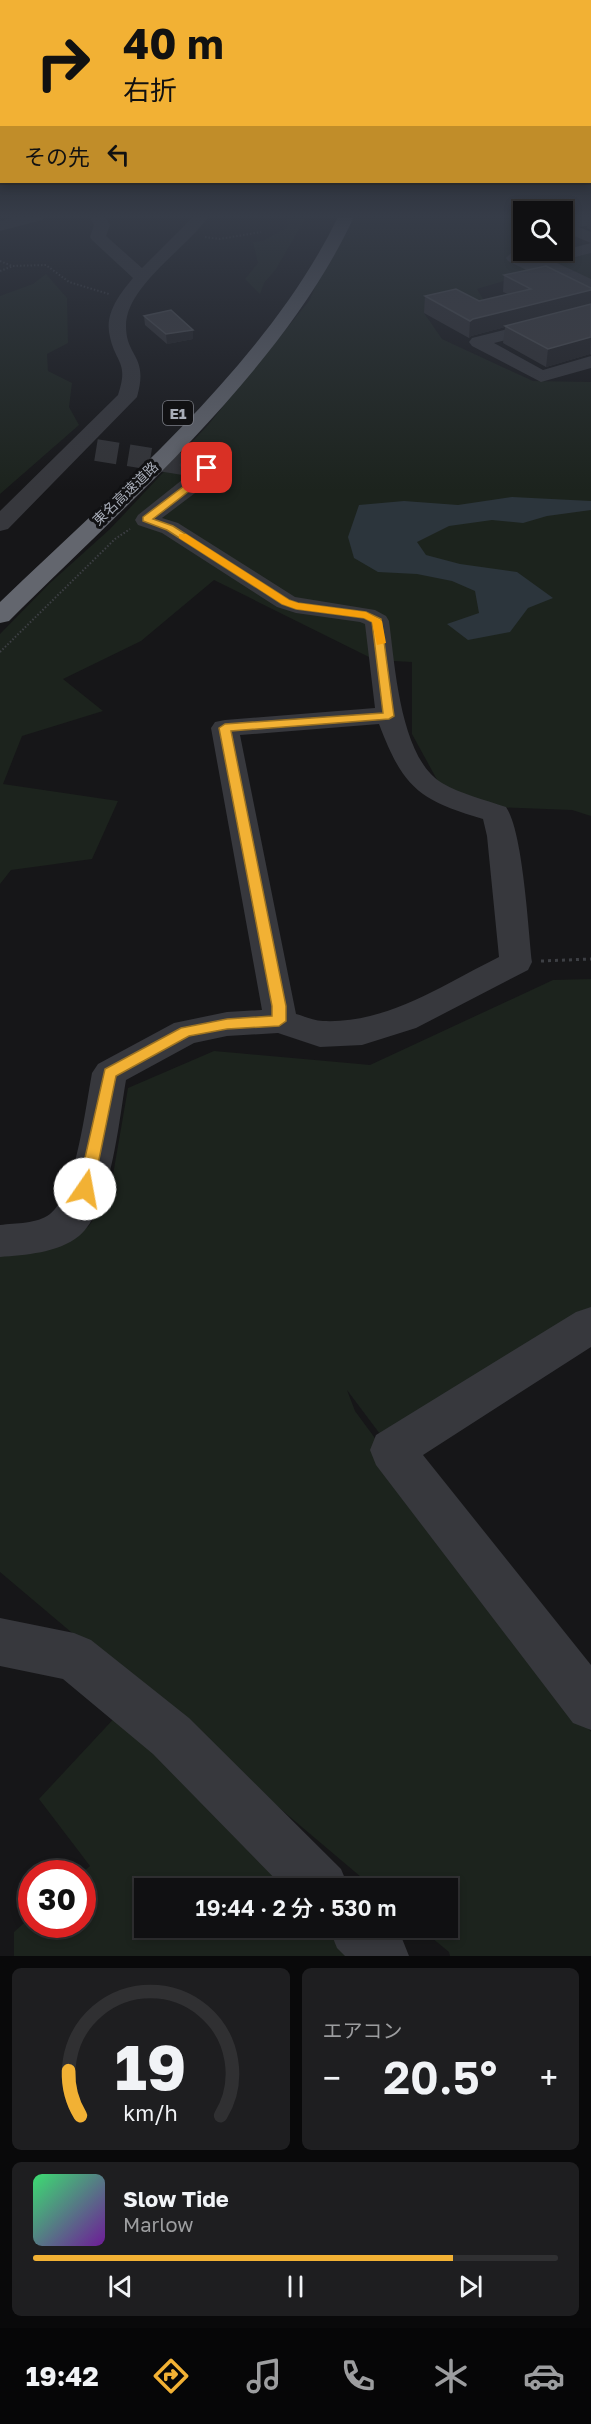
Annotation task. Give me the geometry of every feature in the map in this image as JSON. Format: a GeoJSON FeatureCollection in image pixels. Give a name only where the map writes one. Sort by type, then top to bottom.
{"type":"FeatureCollection","features":[{"type":"Feature","properties":{"kind":"highway","name":"東名高速道路"},"geometry":{"type":"LineString","coordinates":[[144,448],[252,332],[269,308]]}},
{"type":"Feature","properties":{"kind":"highway","name":"東名高速道路"},"geometry":{"type":"LineString","coordinates":[[0,616],[176,444],[238,376],[291,308]]}},
{"type":"Feature","properties":{"kind":"street"},"geometry":{"type":"LineString","coordinates":[[0,524],[88,448],[127,397],[133,381],[134,367],[117,326],[121,308]]}},
{"type":"Feature","properties":{"kind":"street"},"geometry":{"type":"LineString","coordinates":[[591,313],[478,342],[541,376],[591,362]]}},
{"type":"Feature","properties":{"kind":"street"},"geometry":{"type":"LineString","coordinates":[[146,519],[195,482],[207,468],[189,465]]}},
{"type":"Feature","properties":{"kind":"street"},"geometry":{"type":"LineString","coordinates":[[0,1241],[23,1239],[69,1221],[85,1189],[110,1073],[186,1032],[227,1024],[279,1021],[320,1034],[362,1032],[404,1019],[516,962],[502,836],[496,813],[468,806],[430,788],[408,761],[389,716],[377,621],[366,615],[296,606],[286,602],[170,528],[146,519]]}},
{"type":"Feature","properties":{"kind":"street"},"geometry":{"type":"LineString","coordinates":[[279,1021],[279,1006],[225,728],[389,716]]}},
{"type":"Feature","properties":{"kind":"street"},"geometry":{"type":"LineString","coordinates":[[591,1325],[392,1450],[591,1705]]}},
{"type":"Feature","properties":{"kind":"street"},"geometry":{"type":"LineString","coordinates":[[0,1642],[74,1657],[171,1736],[312,1878]]}},
{"type":"Feature","properties":{"kind":"street"},"geometry":{"type":"LineString","coordinates":[[366,1938],[381,1956]]}},
{"type":"Feature","properties":{"kind":"path"},"geometry":{"type":"LineString","coordinates":[[117,308],[119,313]]}},
{"type":"Feature","properties":{"kind":"path"},"geometry":{"type":"LineString","coordinates":[[0,652],[115,539],[146,519]]}},
{"type":"Feature","properties":{"kind":"path"},"geometry":{"type":"LineString","coordinates":[[516,962],[591,959]]}},
{"type":"Feature","properties":{"kind":"shaded area"},"geometry":{"type":"Polygon","coordinates":[[[0,308],[67,308],[68,343],[47,354],[48,371],[72,383],[69,407],[79,425],[0,494],[0,308]]]}},
{"type":"Feature","properties":{"kind":"shaded area"},"geometry":{"type":"Polygon","coordinates":[[[303,308],[432,308],[424,313],[442,339],[533,381],[591,382],[591,816],[572,810],[493,807],[441,787],[412,734],[412,662],[375,660],[214,580],[141,641],[63,679],[103,711],[22,736],[3,784],[118,801],[92,859],[11,870],[0,884],[0,634],[50,583],[110,529],[208,425],[303,308]]]}},
{"type":"Feature","properties":{"kind":"shaded area"},"geometry":{"type":"Polygon","coordinates":[[[512,497],[591,501],[591,510],[547,516],[523,523],[492,520],[449,526],[417,542],[426,555],[460,564],[517,572],[553,598],[528,608],[510,632],[468,640],[447,624],[479,613],[475,591],[452,581],[417,574],[378,572],[354,558],[348,537],[359,505],[404,501],[458,505],[512,497]]]}},
{"type":"Feature","properties":{"kind":"shaded area"},"geometry":{"type":"Polygon","coordinates":[[[591,979],[591,1325],[392,1450],[347,1390],[355,1411],[591,1732],[591,1956],[450,1956],[449,1952],[432,1938],[458,1938],[458,1878],[362,1878],[0,1572],[0,1252],[88,1227],[109,1198],[128,1088],[214,1051],[370,1065],[553,980],[591,979]]]}},
{"type":"Feature","properties":{"kind":"shaded area"},"geometry":{"type":"Polygon","coordinates":[[[120,1712],[281,1878],[134,1878],[134,1938],[338,1938],[356,1956],[14,1956],[14,1932],[18,1928],[18,1938],[96,1938],[96,1860],[85,1860],[39,1799],[120,1712]]]}},
{"type":"Feature","properties":{"kind":"building"},"geometry":{"type":"Polygon","coordinates":[[[447,308],[517,308],[473,319],[470,321],[447,308]]]}},
{"type":"Feature","properties":{"kind":"building"},"geometry":{"type":"Polygon","coordinates":[[[574,308],[591,308],[591,337],[548,349],[505,326],[574,308]]]}},
{"type":"Feature","properties":{"kind":"building"},"geometry":{"type":"Polygon","coordinates":[[[171,310],[193,330],[166,334],[144,316],[171,310]]]}},
{"type":"Feature","properties":{"kind":"tunnel"},"geometry":{"type":"LineString","coordinates":[[96,450],[189,465]]}},
{"type":"Feature","properties":{"kind":"slow traffic"},"geometry":{"type":"LineString","coordinates":[[183,536],[286,602],[296,606],[366,615],[377,621],[381,643]]}},
{"type":"Feature","properties":{"kind":"route"},"geometry":{"type":"LineString","coordinates":[[85,1189],[110,1073],[186,1032],[227,1024],[279,1021],[279,1006],[225,728],[389,716],[377,621],[366,615],[296,606],[286,602],[170,528],[146,519],[195,482],[207,468]]}}]}
